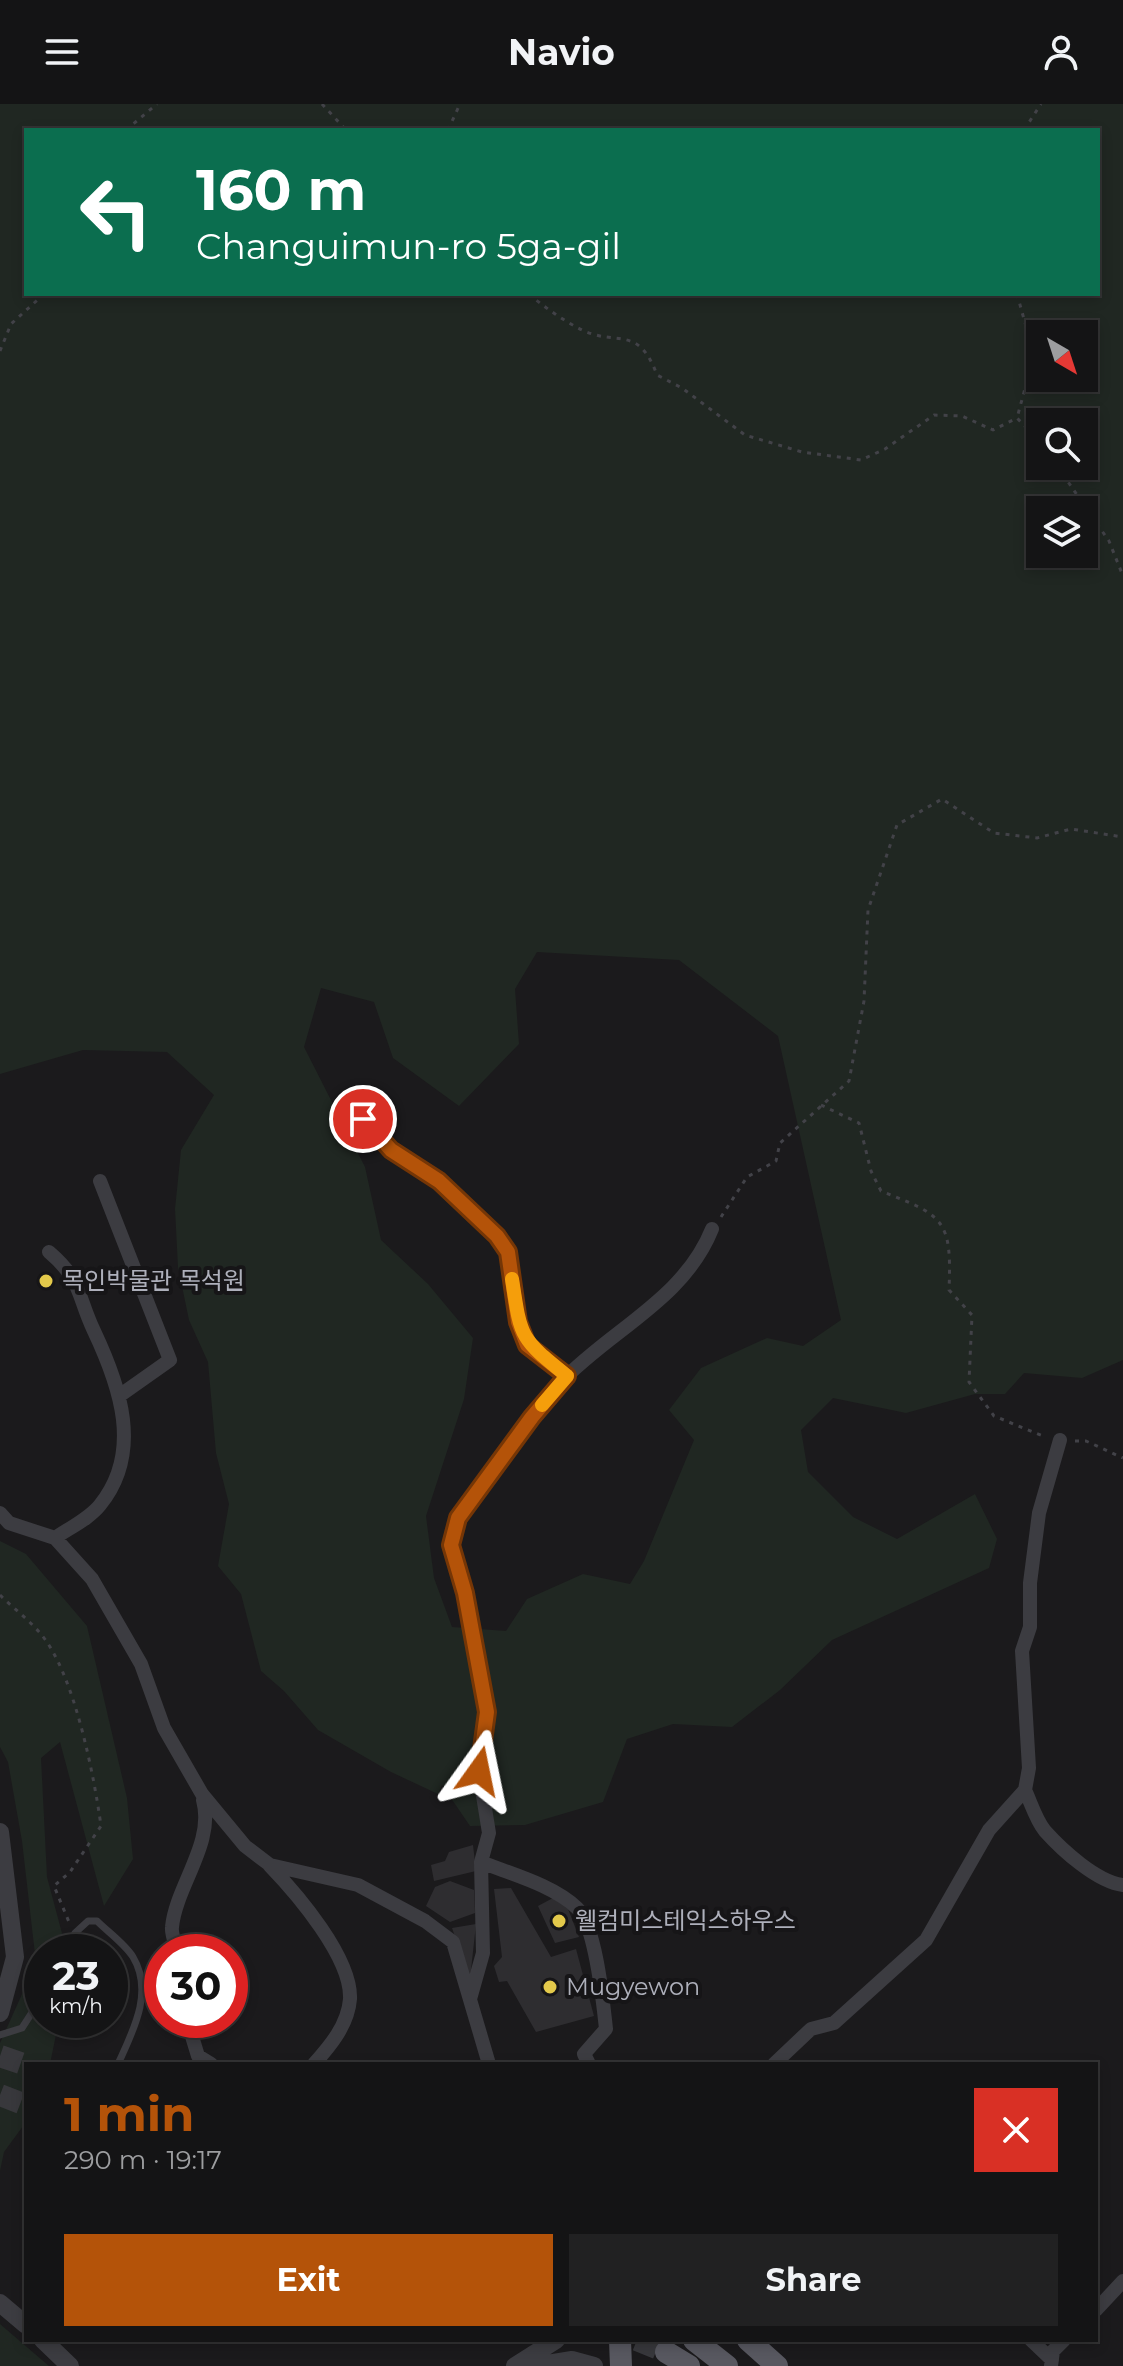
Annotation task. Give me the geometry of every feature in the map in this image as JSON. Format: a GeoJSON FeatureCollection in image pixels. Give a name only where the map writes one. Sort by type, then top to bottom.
{"type":"FeatureCollection","features":[{"type":"Feature","properties":{"kind":"main road"},"geometry":{"type":"LineString","coordinates":[[620,2342],[621,2366]]}},
{"type":"Feature","properties":{"kind":"main road"},"geometry":{"type":"LineString","coordinates":[[697,2342],[727,2366]]}},
{"type":"Feature","properties":{"kind":"main road"},"geometry":{"type":"LineString","coordinates":[[750,2342],[777,2366]]}},
{"type":"Feature","properties":{"kind":"main road"},"geometry":{"type":"LineString","coordinates":[[666,2352],[689,2366]]}},
{"type":"Feature","properties":{"kind":"street"},"geometry":{"type":"LineString","coordinates":[[363,1119],[391,1150],[439,1181],[497,1236],[508,1252],[518,1322],[527,1345],[567,1376]]}},
{"type":"Feature","properties":{"kind":"street"},"geometry":{"type":"LineString","coordinates":[[100,1181],[170,1360],[119,1396]]}},
{"type":"Feature","properties":{"kind":"street"},"geometry":{"type":"LineString","coordinates":[[470,1999],[483,1953],[481,1862],[489,1833],[479,1771],[487,1712],[465,1593],[451,1545],[458,1518],[532,1417],[567,1376],[612,1335],[677,1286],[706,1246],[712,1229]]}},
{"type":"Feature","properties":{"kind":"street"},"geometry":{"type":"LineString","coordinates":[[49,1252],[71,1271],[93,1328],[113,1367],[126,1440],[123,1462],[99,1507],[55,1538]]}},
{"type":"Feature","properties":{"kind":"street"},"geometry":{"type":"LineString","coordinates":[[776,2062],[811,2029],[834,2023],[926,1940],[989,1830],[1025,1790],[1029,1768],[1022,1651],[1030,1627],[1030,1583],[1039,1513],[1060,1442]]}},
{"type":"Feature","properties":{"kind":"street"},"geometry":{"type":"LineString","coordinates":[[0,1513],[9,1523],[55,1538],[92,1579],[141,1664],[164,1728],[202,1794],[245,1846],[270,1865],[304,1902],[342,1967],[350,1998],[337,2038],[316,2062]]}},
{"type":"Feature","properties":{"kind":"street"},"geometry":{"type":"LineString","coordinates":[[1025,1790],[1043,1829],[1083,1864],[1114,1884],[1123,1885]]}},
{"type":"Feature","properties":{"kind":"street"},"geometry":{"type":"LineString","coordinates":[[173,1934],[171,1929],[193,1873],[207,1815],[202,1794]]}},
{"type":"Feature","properties":{"kind":"street"},"geometry":{"type":"LineString","coordinates":[[0,1832],[15,1957],[0,2013]]}},
{"type":"Feature","properties":{"kind":"street"},"geometry":{"type":"LineString","coordinates":[[481,1862],[538,1885],[579,1909],[600,1965],[606,2029],[584,2054],[588,2062]]}},
{"type":"Feature","properties":{"kind":"street"},"geometry":{"type":"LineString","coordinates":[[270,1865],[358,1885],[425,1921],[453,1942],[488,2062]]}},
{"type":"Feature","properties":{"kind":"street"},"geometry":{"type":"LineString","coordinates":[[192,2038],[198,2056],[208,2062]]}},
{"type":"Feature","properties":{"kind":"street"},"geometry":{"type":"LineString","coordinates":[[1098,2308],[1123,2281]]}},
{"type":"Feature","properties":{"kind":"street"},"geometry":{"type":"LineString","coordinates":[[0,2303],[24,2323]]}},
{"type":"Feature","properties":{"kind":"street"},"geometry":{"type":"LineString","coordinates":[[45,2342],[70,2366]]}},
{"type":"Feature","properties":{"kind":"street"},"geometry":{"type":"LineString","coordinates":[[515,2366],[553,2342]]}},
{"type":"Feature","properties":{"kind":"street"},"geometry":{"type":"LineString","coordinates":[[1033,2342],[1052,2363]]}},
{"type":"Feature","properties":{"kind":"street"},"geometry":{"type":"LineString","coordinates":[[1052,2363],[1053,2351],[1062,2342]]}},
{"type":"Feature","properties":{"kind":"street"},"geometry":{"type":"LineString","coordinates":[[535,2366],[572,2360],[594,2366]]}},
{"type":"Feature","properties":{"kind":"lane"},"geometry":{"type":"LineString","coordinates":[[75,1934],[88,1921],[97,1921],[110,1934]]}},
{"type":"Feature","properties":{"kind":"lane"},"geometry":{"type":"LineString","coordinates":[[119,2062],[140,2017],[141,1983],[133,1956],[128,1951]]}},
{"type":"Feature","properties":{"kind":"lane"},"geometry":{"type":"LineString","coordinates":[[0,2035],[24,2025]]}},
{"type":"Feature","properties":{"kind":"path"},"geometry":{"type":"LineString","coordinates":[[128,128],[157,104]]}},
{"type":"Feature","properties":{"kind":"path"},"geometry":{"type":"LineString","coordinates":[[322,104],[344,128]]}},
{"type":"Feature","properties":{"kind":"path"},"geometry":{"type":"LineString","coordinates":[[449,128],[460,104]]}},
{"type":"Feature","properties":{"kind":"path"},"geometry":{"type":"LineString","coordinates":[[1025,128],[1041,104]]}},
{"type":"Feature","properties":{"kind":"path"},"geometry":{"type":"LineString","coordinates":[[0,351],[11,324],[42,296]]}},
{"type":"Feature","properties":{"kind":"path"},"geometry":{"type":"LineString","coordinates":[[532,296],[581,329],[597,335],[625,337],[649,354],[657,375],[682,388],[745,435],[802,452],[861,460],[885,449],[934,415],[962,416],[993,430],[1017,418],[1034,355],[1018,296]]}},
{"type":"Feature","properties":{"kind":"path"},"geometry":{"type":"LineString","coordinates":[[1017,418],[1026,427]]}},
{"type":"Feature","properties":{"kind":"path"},"geometry":{"type":"LineString","coordinates":[[1067,480],[1109,541],[1123,576]]}},
{"type":"Feature","properties":{"kind":"path"},"geometry":{"type":"LineString","coordinates":[[712,1229],[747,1177],[776,1161],[780,1143],[849,1081],[864,1001],[868,910],[891,851],[897,825],[942,799],[994,833],[1037,838],[1071,829],[1123,837]]}},
{"type":"Feature","properties":{"kind":"path"},"geometry":{"type":"LineString","coordinates":[[821,1105],[859,1123],[871,1171],[881,1191],[931,1211],[951,1245],[949,1290],[972,1315],[969,1382],[994,1416],[1060,1442],[1086,1441],[1123,1458]]}},
{"type":"Feature","properties":{"kind":"path"},"geometry":{"type":"LineString","coordinates":[[0,1595],[41,1634],[62,1667],[96,1788],[101,1826],[70,1872],[54,1886],[67,1912],[66,1932]]}},
{"type":"Feature","properties":{"kind":"shaded area"},"geometry":{"type":"Polygon","coordinates":[[[0,104],[1123,104],[1123,1360],[1082,1378],[1024,1373],[1005,1394],[975,1394],[906,1413],[833,1398],[801,1430],[808,1472],[853,1517],[897,1539],[975,1494],[997,1539],[989,1568],[832,1640],[780,1690],[732,1727],[673,1724],[627,1739],[603,1802],[525,1825],[470,1826],[442,1785],[438,1794],[391,1772],[318,1730],[284,1691],[261,1671],[241,1594],[218,1566],[229,1504],[216,1453],[208,1362],[189,1320],[178,1267],[175,1209],[181,1150],[214,1095],[167,1052],[83,1050],[0,1074],[0,104]],[[537,952],[515,989],[519,1044],[459,1106],[393,1058],[374,1002],[321,988],[304,1047],[365,1167],[381,1240],[428,1284],[473,1338],[464,1399],[426,1516],[434,1578],[452,1627],[506,1631],[527,1599],[583,1574],[630,1584],[644,1561],[694,1440],[669,1410],[701,1368],[767,1338],[803,1346],[841,1320],[778,1036],[679,960],[537,952]]]}},
{"type":"Feature","properties":{"kind":"shaded area"},"geometry":{"type":"Polygon","coordinates":[[[0,1541],[26,1554],[87,1626],[127,1798],[133,1859],[104,1906],[60,1742],[41,1758],[47,1877],[62,1934],[33,1934],[22,1841],[8,1762],[0,1747],[0,1541]]]}},
{"type":"Feature","properties":{"kind":"shaded area"},"geometry":{"type":"Polygon","coordinates":[[[24,1990],[24,2038],[55,2038],[50,2062],[24,2062],[24,2125],[4,2152],[0,2171],[0,2043],[24,1990]]]}},
{"type":"Feature","properties":{"kind":"shaded area"},"geometry":{"type":"Polygon","coordinates":[[[0,2324],[49,2366],[0,2366],[0,2324]]]}},
{"type":"Feature","properties":{"kind":"building"},"geometry":{"type":"Polygon","coordinates":[[[473,1845],[476,1871],[434,1881],[431,1865],[445,1861],[449,1852],[473,1845]]]}},
{"type":"Feature","properties":{"kind":"building"},"geometry":{"type":"Polygon","coordinates":[[[450,1881],[474,1890],[475,1913],[450,1922],[426,1906],[435,1887],[450,1881]]]}},
{"type":"Feature","properties":{"kind":"building"},"geometry":{"type":"Polygon","coordinates":[[[511,1888],[551,1957],[576,1949],[594,2016],[536,2032],[507,1981],[499,1982],[494,1966],[502,1957],[494,1889],[511,1888]]]}},
{"type":"Feature","properties":{"kind":"building"},"geometry":{"type":"Polygon","coordinates":[[[553,1898],[568,1909],[579,1937],[555,1943],[538,1906],[553,1898]]]}},
{"type":"Feature","properties":{"kind":"building"},"geometry":{"type":"Polygon","coordinates":[[[476,1924],[470,1979],[452,1928],[476,1924]]]}},
{"type":"Feature","properties":{"kind":"tunnel"},"geometry":{"type":"LineString","coordinates":[[0,2056],[24,2064]]}},
{"type":"Feature","properties":{"kind":"tunnel"},"geometry":{"type":"LineString","coordinates":[[0,2095],[24,2104]]}},
{"type":"Feature","properties":{"kind":"tunnel"},"geometry":{"type":"LineString","coordinates":[[642,2342],[666,2352]]}},
{"type":"Feature","properties":{"kind":"slow traffic"},"geometry":{"type":"LineString","coordinates":[[512,1279],[518,1322],[527,1345],[567,1376],[542,1405]]}},
{"type":"Feature","properties":{"kind":"place","name":"목인박물관 목석원"},"geometry":{"type":"Point","coordinates":[46,1281]}},
{"type":"Feature","properties":{"kind":"place","name":"웰컴미스테익스하우스"},"geometry":{"type":"Point","coordinates":[559,1921]}},
{"type":"Feature","properties":{"kind":"place","name":"Mugyewon"},"geometry":{"type":"Point","coordinates":[550,1987]}},
{"type":"Feature","properties":{"kind":"route"},"geometry":{"type":"LineString","coordinates":[[363,1119],[391,1150],[439,1181],[497,1236],[508,1252],[518,1322],[527,1345],[567,1376],[532,1417],[458,1518],[451,1545],[465,1593],[487,1712],[487,1730],[479,1771]]}}]}
